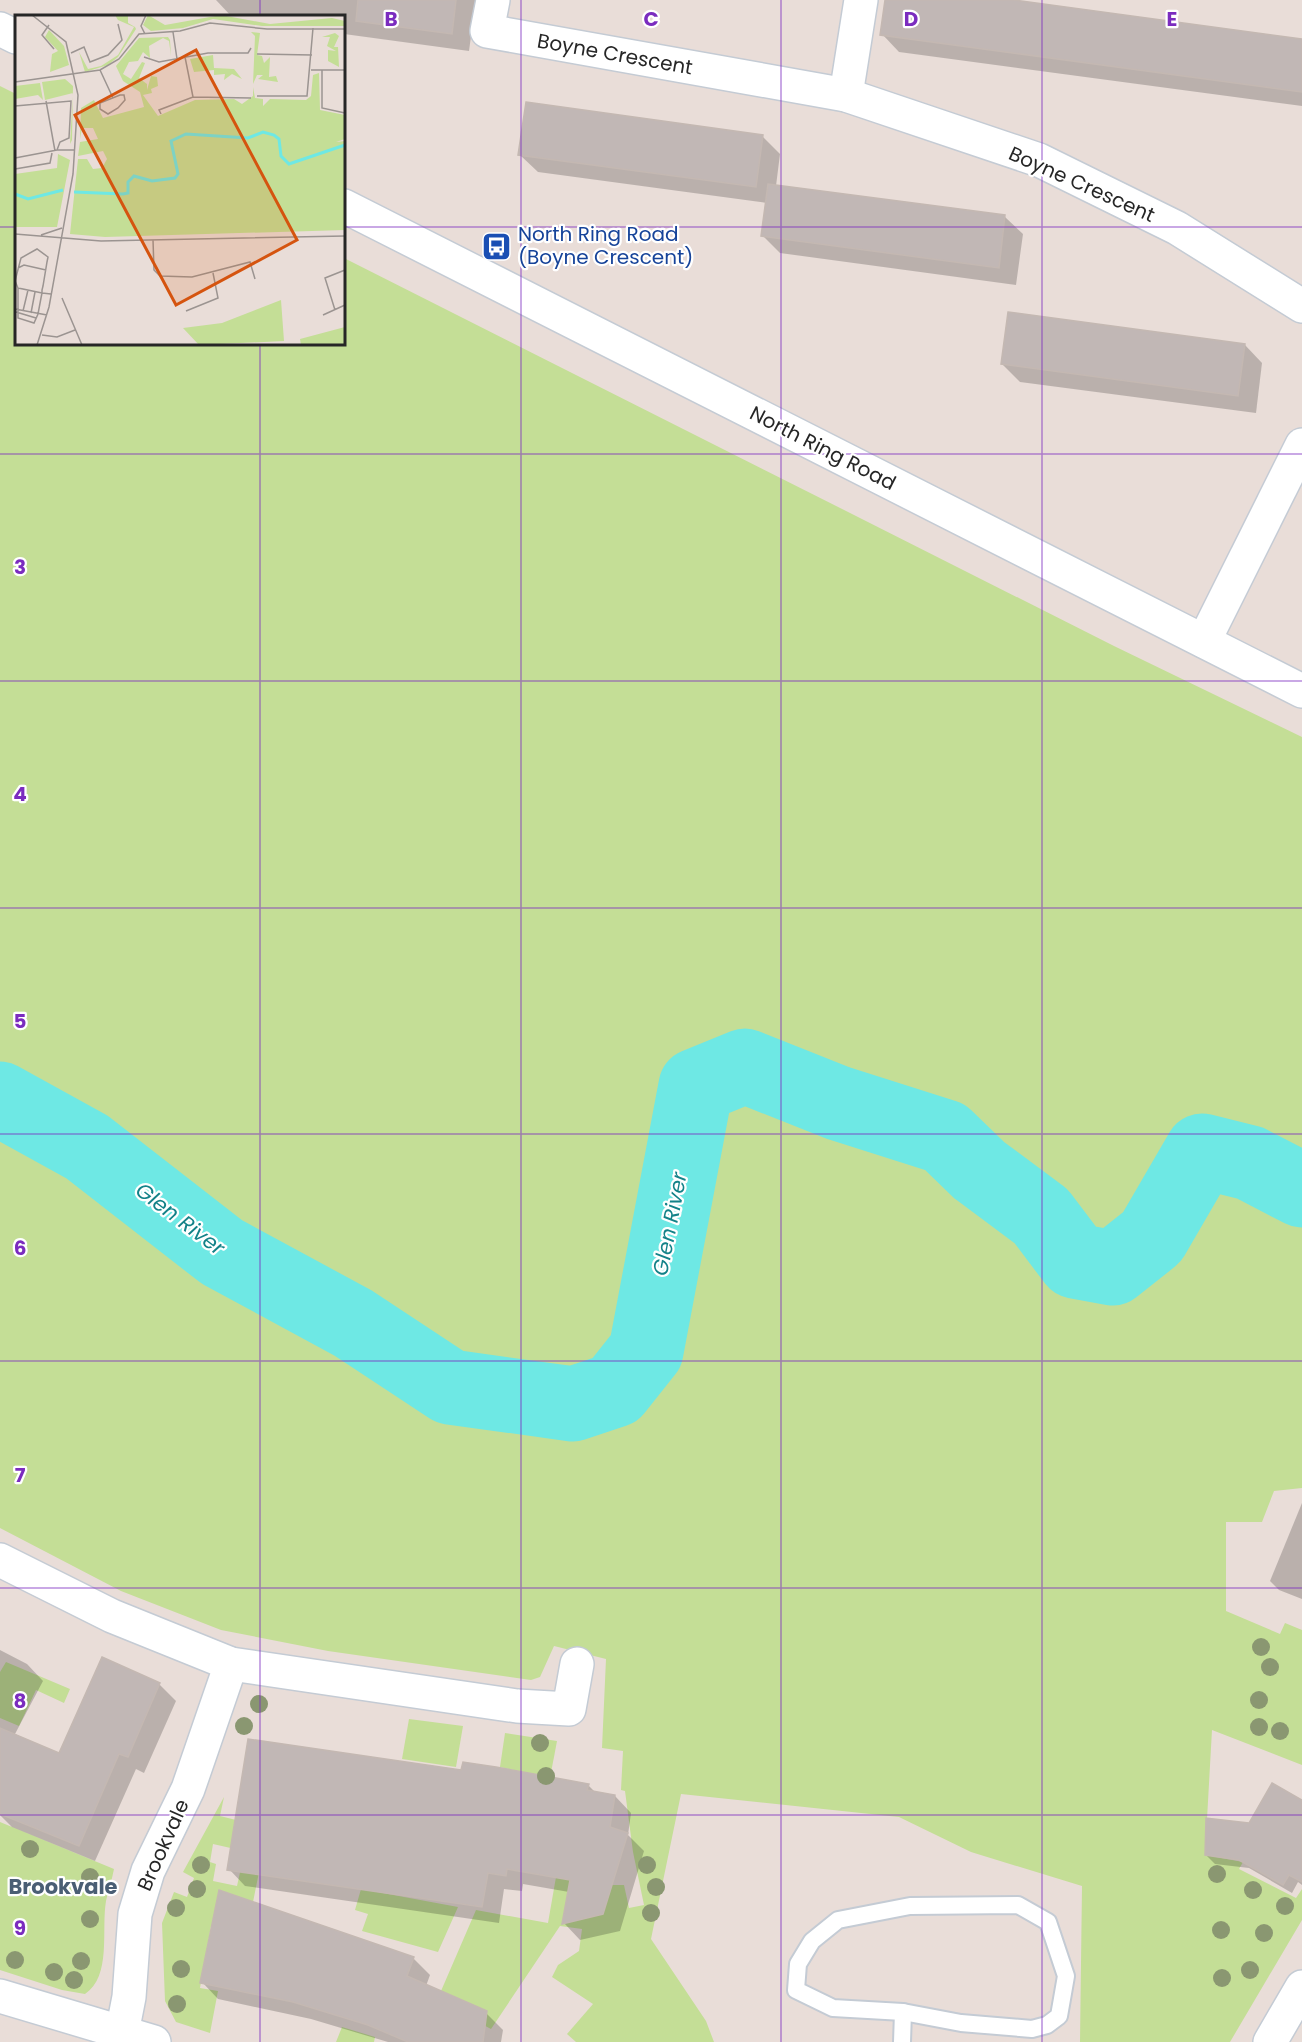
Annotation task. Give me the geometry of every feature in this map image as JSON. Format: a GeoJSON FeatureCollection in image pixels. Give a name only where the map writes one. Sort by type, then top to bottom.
{"type":"FeatureCollection","features":[{"type":"Feature","properties":{"kind":"street","name":"Boyne Crescent"},"geometry":{"type":"LineString","coordinates":[[493,0],[487,31],[846,95],[1039,160],[1177,228],[1302,306]]}},
{"type":"Feature","properties":{"kind":"street"},"geometry":{"type":"LineString","coordinates":[[846,95],[861,0]]}},
{"type":"Feature","properties":{"kind":"street"},"geometry":{"type":"LineString","coordinates":[[0,29],[15,37]]}},
{"type":"Feature","properties":{"kind":"street","name":"North Ring Road"},"geometry":{"type":"LineString","coordinates":[[345,208],[1302,691]]}},
{"type":"Feature","properties":{"kind":"street"},"geometry":{"type":"LineString","coordinates":[[1204,642],[1302,446]]}},
{"type":"Feature","properties":{"kind":"street"},"geometry":{"type":"LineString","coordinates":[[0,1560],[112,1616],[231,1664],[517,1706],[569,1709],[577,1664]]}},
{"type":"Feature","properties":{"kind":"street","name":"Brookvale"},"geometry":{"type":"LineString","coordinates":[[122,2033],[129,1997],[135,1914],[148,1871],[188,1789],[231,1664]]}},
{"type":"Feature","properties":{"kind":"street"},"geometry":{"type":"LineString","coordinates":[[1270,2042],[1302,1987]]}},
{"type":"Feature","properties":{"kind":"street"},"geometry":{"type":"LineString","coordinates":[[0,1996],[154,2042]]}},
{"type":"Feature","properties":{"kind":"lane"},"geometry":{"type":"LineString","coordinates":[[1018,1905],[1048,1922],[1066,1976],[1059,2016],[1047,2025],[1032,2029],[961,2023],[903,2012],[833,2008],[796,1990],[798,1964],[812,1941],[838,1920],[910,1906],[1018,1905]]}},
{"type":"Feature","properties":{"kind":"lane"},"geometry":{"type":"LineString","coordinates":[[902,2042],[903,2012]]}},
{"type":"Feature","properties":{"kind":"green space"},"geometry":{"type":"Polygon","coordinates":[[[0,86],[15,94],[15,345],[345,345],[345,259],[1114,646],[1302,737],[1302,1488],[1274,1491],[1262,1522],[1226,1522],[1226,1611],[1280,1634],[1285,1623],[1302,1630],[1302,1765],[1212,1730],[1205,1855],[1243,1862],[1239,1869],[1296,1898],[1302,1889],[1302,1920],[1230,2042],[1080,2042],[1082,1886],[971,1852],[899,1817],[681,1794],[651,1939],[706,2021],[714,2042],[576,2042],[567,2034],[593,2004],[552,1977],[558,1965],[579,1951],[582,1929],[560,1926],[491,2029],[472,2019],[441,1991],[476,1910],[548,1923],[556,1877],[600,1885],[624,1885],[629,1908],[644,1905],[633,1852],[625,1791],[621,1790],[623,1751],[602,1748],[606,1659],[554,1646],[540,1677],[531,1680],[328,1651],[221,1630],[121,1591],[0,1528],[0,86]]]}},
{"type":"Feature","properties":{"kind":"green space"},"geometry":{"type":"Polygon","coordinates":[[[6,1662],[70,1689],[64,1703],[36,1690],[19,1726],[0,1718],[0,1672],[6,1662]]]}},
{"type":"Feature","properties":{"kind":"green space"},"geometry":{"type":"Polygon","coordinates":[[[409,1719],[463,1726],[456,1767],[402,1759],[409,1719]]]}},
{"type":"Feature","properties":{"kind":"green space"},"geometry":{"type":"Polygon","coordinates":[[[505,1733],[557,1741],[550,1778],[500,1767],[505,1733]]]}},
{"type":"Feature","properties":{"kind":"green space"},"geometry":{"type":"Polygon","coordinates":[[[224,1797],[220,1816],[272,1829],[259,1872],[247,1932],[211,1926],[200,1988],[218,1991],[210,2033],[176,2022],[165,2001],[162,1923],[174,1892],[187,1897],[194,1878],[183,1872],[224,1797]],[[213,1844],[210,1862],[216,1864],[213,1881],[237,1886],[241,1868],[235,1849],[213,1844]]]}},
{"type":"Feature","properties":{"kind":"green space"},"geometry":{"type":"Polygon","coordinates":[[[0,1822],[114,1869],[106,1901],[102,1964],[99,1976],[85,1994],[62,1990],[0,1970],[0,1822]]]}},
{"type":"Feature","properties":{"kind":"green space"},"geometry":{"type":"Polygon","coordinates":[[[361,1889],[458,1907],[438,1952],[362,1931],[368,1914],[355,1910],[361,1889]]]}},
{"type":"Feature","properties":{"kind":"green space"},"geometry":{"type":"Polygon","coordinates":[[[342,2027],[375,2037],[374,2042],[336,2042],[342,2027]]]}},
{"type":"Feature","properties":{"kind":"building"},"geometry":{"type":"Polygon","coordinates":[[[358,0],[456,0],[452,34],[356,21],[358,0]]]}},
{"type":"Feature","properties":{"kind":"building"},"geometry":{"type":"Polygon","coordinates":[[[885,0],[1014,0],[1302,39],[1302,92],[880,35],[885,0]]]}},
{"type":"Feature","properties":{"kind":"building"},"geometry":{"type":"Polygon","coordinates":[[[526,102],[763,135],[756,187],[518,155],[526,102]]]}},
{"type":"Feature","properties":{"kind":"building"},"geometry":{"type":"Polygon","coordinates":[[[768,184],[1005,215],[999,268],[761,236],[768,184]]]}},
{"type":"Feature","properties":{"kind":"building"},"geometry":{"type":"Polygon","coordinates":[[[1008,312],[1245,344],[1238,396],[1001,364],[1008,312]]]}},
{"type":"Feature","properties":{"kind":"building"},"geometry":{"type":"Polygon","coordinates":[[[102,1657],[160,1683],[128,1757],[119,1754],[79,1846],[0,1814],[0,1728],[59,1753],[102,1657]]]}},
{"type":"Feature","properties":{"kind":"building"},"geometry":{"type":"Polygon","coordinates":[[[248,1739],[461,1770],[463,1762],[496,1767],[589,1784],[587,1790],[615,1795],[610,1827],[628,1833],[603,1914],[562,1924],[570,1880],[507,1869],[506,1876],[488,1873],[482,1907],[227,1870],[248,1739]]]}},
{"type":"Feature","properties":{"kind":"building"},"geometry":{"type":"Polygon","coordinates":[[[1272,1783],[1302,1800],[1302,1882],[1289,1875],[1283,1885],[1239,1860],[1205,1855],[1206,1818],[1249,1823],[1272,1783]]]}},
{"type":"Feature","properties":{"kind":"building"},"geometry":{"type":"Polygon","coordinates":[[[219,1890],[414,1957],[407,1976],[487,2011],[483,2042],[408,2042],[368,2025],[293,2002],[200,1983],[219,1890]]]}},
{"type":"Feature","properties":{"kind":"waterway","name":"Glen River"},"geometry":{"type":"LineString","coordinates":[[0,1099],[87,1147],[222,1252],[353,1323],[450,1387],[573,1404],[615,1390],[646,1351],[696,1086],[745,1066],[838,1103],[945,1137],[979,1170],[1041,1216],[1075,1261],[1113,1268],[1152,1237],[1202,1151],[1250,1163],[1302,1190]]}},
{"type":"Feature","properties":{"kind":"place","name":"North Ring Road (Boyne Crescent)"},"geometry":{"type":"Point","coordinates":[497,246]}},
{"type":"Feature","properties":{"kind":"district","name":"Brookvale"},"geometry":{"type":"Point","coordinates":[63,1887]}}]}
